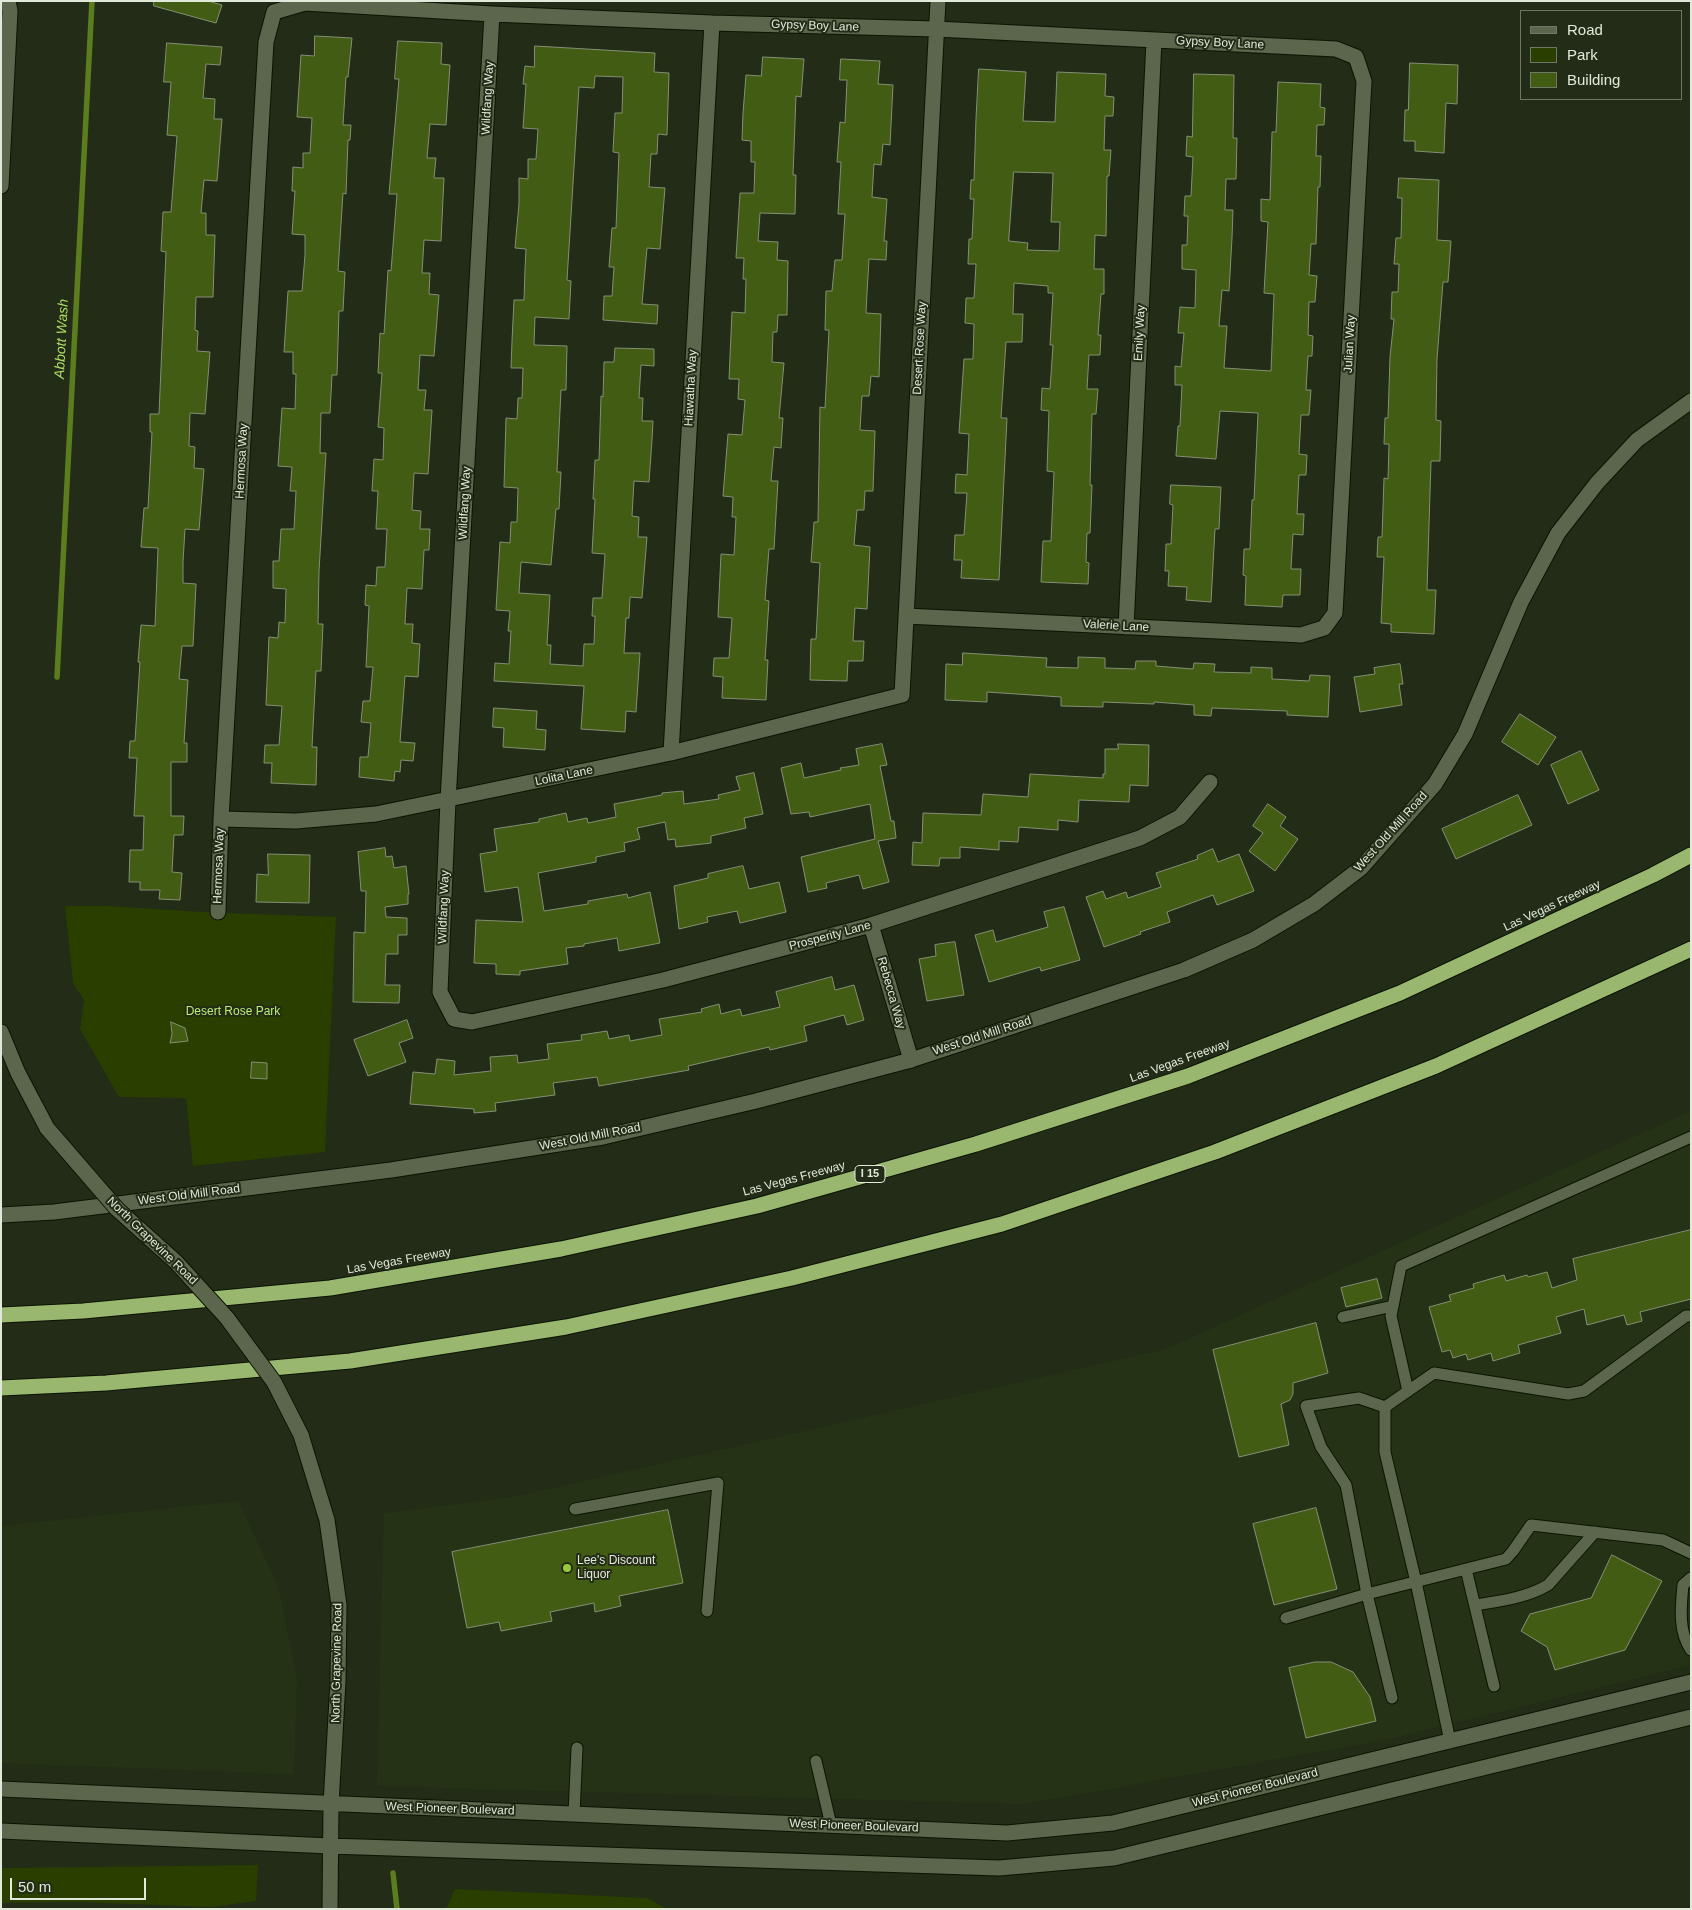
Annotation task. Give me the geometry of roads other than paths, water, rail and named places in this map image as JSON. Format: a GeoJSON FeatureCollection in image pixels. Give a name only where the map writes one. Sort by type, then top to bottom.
{"type":"FeatureCollection","features":[{"type":"Feature","properties":{"kind":"highway","name":"Las Vegas Freeway"},"geometry":{"type":"LineString","coordinates":[[1,1315],[83,1312],[330,1288],[561,1249],[757,1206],[976,1144],[1188,1076],[1400,994],[1653,875],[1691,855]]}},
{"type":"Feature","properties":{"kind":"highway"},"geometry":{"type":"LineString","coordinates":[[1,1388],[106,1383],[350,1361],[556,1328],[792,1278],[1002,1224],[1215,1152],[1436,1066],[1691,949]]}},
{"type":"Feature","properties":{"kind":"street"},"geometry":{"type":"LineString","coordinates":[[1,186],[10,11],[8,1]]}},
{"type":"Feature","properties":{"kind":"street","name":"Desert Rose Way"},"geometry":{"type":"LineString","coordinates":[[902,695],[938,1]]}},
{"type":"Feature","properties":{"kind":"street","name":"Gypsy Boy Lane"},"geometry":{"type":"LineString","coordinates":[[274,12],[305,3],[492,14],[712,23],[936,29],[1336,49],[1356,57]]}},
{"type":"Feature","properties":{"kind":"street","name":"Hermosa Way"},"geometry":{"type":"LineString","coordinates":[[218,912],[221,819],[266,42],[274,12]]}},
{"type":"Feature","properties":{"kind":"street","name":"Wildfang Way"},"geometry":{"type":"LineString","coordinates":[[440,992],[448,801],[492,14]]}},
{"type":"Feature","properties":{"kind":"street","name":"Hiawatha Way"},"geometry":{"type":"LineString","coordinates":[[671,753],[712,23]]}},
{"type":"Feature","properties":{"kind":"street","name":"Emily Way"},"geometry":{"type":"LineString","coordinates":[[1126,627],[1154,40]]}},
{"type":"Feature","properties":{"kind":"street","name":"Julian Way"},"geometry":{"type":"LineString","coordinates":[[1324,628],[1335,613],[1336,604],[1364,81],[1356,57]]}},
{"type":"Feature","properties":{"kind":"street","name":"West Old Mill Road"},"geometry":{"type":"LineString","coordinates":[[1,1215],[54,1212],[391,1170],[602,1137],[756,1101],[911,1060],[1184,970],[1252,940],[1314,904],[1361,868],[1435,784],[1465,734],[1521,602],[1558,533],[1596,482],[1637,440],[1691,401]]}},
{"type":"Feature","properties":{"kind":"street","name":"Valerie Lane"},"geometry":{"type":"LineString","coordinates":[[906,616],[1301,635],[1324,628]]}},
{"type":"Feature","properties":{"kind":"street","name":"Lolita Lane"},"geometry":{"type":"LineString","coordinates":[[221,819],[296,820],[367,815],[448,801],[671,753],[902,695]]}},
{"type":"Feature","properties":{"kind":"street","name":"Prosperity Lane"},"geometry":{"type":"LineString","coordinates":[[440,992],[454,1019],[472,1022],[663,980],[871,926],[1140,838],[1180,818],[1210,782]]}},
{"type":"Feature","properties":{"kind":"street","name":"Rebecca Way"},"geometry":{"type":"LineString","coordinates":[[871,926],[911,1060]]}},
{"type":"Feature","properties":{"kind":"street","name":"North Grapevine Road"},"geometry":{"type":"LineString","coordinates":[[1,1032],[18,1073],[47,1128],[117,1209],[176,1262],[227,1318],[274,1382],[302,1435],[328,1520],[339,1605],[338,1681],[331,1804],[330,1909]]}},
{"type":"Feature","properties":{"kind":"street","name":"West Pioneer Boulevard"},"geometry":{"type":"LineString","coordinates":[[1,1789],[1007,1833],[1113,1823],[1691,1682]]}},
{"type":"Feature","properties":{"kind":"street"},"geometry":{"type":"LineString","coordinates":[[1,1831],[330,1846],[999,1868],[1114,1858],[1691,1717]]}},
{"type":"Feature","properties":{"kind":"lane"},"geometry":{"type":"LineString","coordinates":[[1408,1391],[1391,1316],[1401,1266],[1691,1137]]}},
{"type":"Feature","properties":{"kind":"lane"},"geometry":{"type":"LineString","coordinates":[[1343,1317],[1393,1306]]}},
{"type":"Feature","properties":{"kind":"lane"},"geometry":{"type":"LineString","coordinates":[[1385,1407],[1434,1373],[1568,1394],[1584,1391],[1686,1316],[1691,1316]]}},
{"type":"Feature","properties":{"kind":"lane"},"geometry":{"type":"LineString","coordinates":[[1385,1407],[1359,1398],[1306,1406],[1321,1447],[1346,1484],[1367,1594],[1392,1698]]}},
{"type":"Feature","properties":{"kind":"lane"},"geometry":{"type":"LineString","coordinates":[[1385,1407],[1385,1452],[1416,1582],[1450,1741]]}},
{"type":"Feature","properties":{"kind":"lane"},"geometry":{"type":"LineString","coordinates":[[575,1509],[718,1483],[707,1611]]}},
{"type":"Feature","properties":{"kind":"lane"},"geometry":{"type":"LineString","coordinates":[[1286,1618],[1367,1594],[1506,1559],[1531,1525],[1663,1540],[1691,1553]]}},
{"type":"Feature","properties":{"kind":"lane"},"geometry":{"type":"LineString","coordinates":[[1475,1606],[1516,1598],[1539,1591],[1548,1585],[1595,1532]]}},
{"type":"Feature","properties":{"kind":"lane"},"geometry":{"type":"LineString","coordinates":[[1466,1569],[1494,1686]]}},
{"type":"Feature","properties":{"kind":"lane"},"geometry":{"type":"LineString","coordinates":[[1691,1578],[1683,1585],[1680,1610],[1685,1643],[1691,1650]]}},
{"type":"Feature","properties":{"kind":"lane"},"geometry":{"type":"LineString","coordinates":[[574,1814],[577,1748]]}},
{"type":"Feature","properties":{"kind":"lane"},"geometry":{"type":"LineString","coordinates":[[816,1761],[831,1825]]}},
{"type":"Feature","properties":{"kind":"waterway","name":"Abbott Wash"},"geometry":{"type":"LineString","coordinates":[[57,677],[92,1]]}},
{"type":"Feature","properties":{"kind":"waterway","name":"Abbott Wash"},"geometry":{"type":"LineString","coordinates":[[393,1873],[397,1909]]}},
{"type":"Feature","properties":{"kind":"place","name":"Lee's Discount Liquor"},"geometry":{"type":"Point","coordinates":[567,1568]}},
{"type":"Feature","properties":{"kind":"park label","name":"Desert Rose Park"},"geometry":{"type":"Point","coordinates":[233,1012]}}]}
